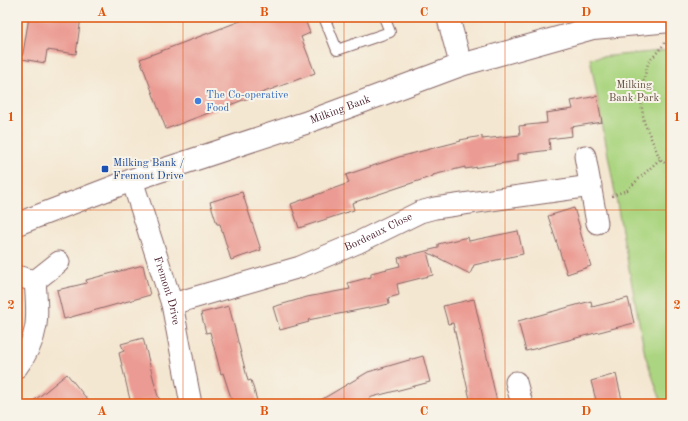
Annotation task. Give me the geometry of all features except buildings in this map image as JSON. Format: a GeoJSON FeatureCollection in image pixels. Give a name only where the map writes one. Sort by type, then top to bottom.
{"type":"FeatureCollection","features":[{"type":"Feature","properties":{"kind":"street"},"geometry":{"type":"LineString","coordinates":[[448,17],[461,64]]}},
{"type":"Feature","properties":{"kind":"street","name":"Milking Bank"},"geometry":{"type":"LineString","coordinates":[[17,224],[132,180],[305,123],[461,64],[593,28],[671,21]]}},
{"type":"Feature","properties":{"kind":"street"},"geometry":{"type":"LineString","coordinates":[[585,156],[597,223]]}},
{"type":"Feature","properties":{"kind":"street","name":"Fremont Drive"},"geometry":{"type":"LineString","coordinates":[[132,180],[172,304],[191,404]]}},
{"type":"Feature","properties":{"kind":"street","name":"Bordeaux Close"},"geometry":{"type":"LineString","coordinates":[[172,304],[300,267],[357,243],[420,212],[435,208],[592,194]]}},
{"type":"Feature","properties":{"kind":"street"},"geometry":{"type":"LineString","coordinates":[[17,368],[32,341],[37,326],[26,279],[59,262]]}},
{"type":"Feature","properties":{"kind":"street"},"geometry":{"type":"LineString","coordinates":[[516,382],[522,404]]}},
{"type":"Feature","properties":{"kind":"lane"},"geometry":{"type":"LineString","coordinates":[[324,17],[338,50],[390,32],[384,17]]}},
{"type":"Feature","properties":{"kind":"path"},"geometry":{"type":"LineString","coordinates":[[666,42],[648,63],[640,95],[644,122],[660,159],[671,168]]}},
{"type":"Feature","properties":{"kind":"path"},"geometry":{"type":"LineString","coordinates":[[592,194],[627,190],[660,159]]}},
{"type":"Feature","properties":{"kind":"green space","name":"Milking Bank Park"},"geometry":{"type":"Polygon","coordinates":[[[671,50],[671,404],[662,404],[645,355],[590,58],[671,50]]]}},
{"type":"Feature","properties":{"kind":"place","name":"The Co-operative Food"},"geometry":{"type":"Point","coordinates":[198,101]}},
{"type":"Feature","properties":{"kind":"place","name":"Milking Bank / Fremont Drive"},"geometry":{"type":"Point","coordinates":[105,169]}}]}
